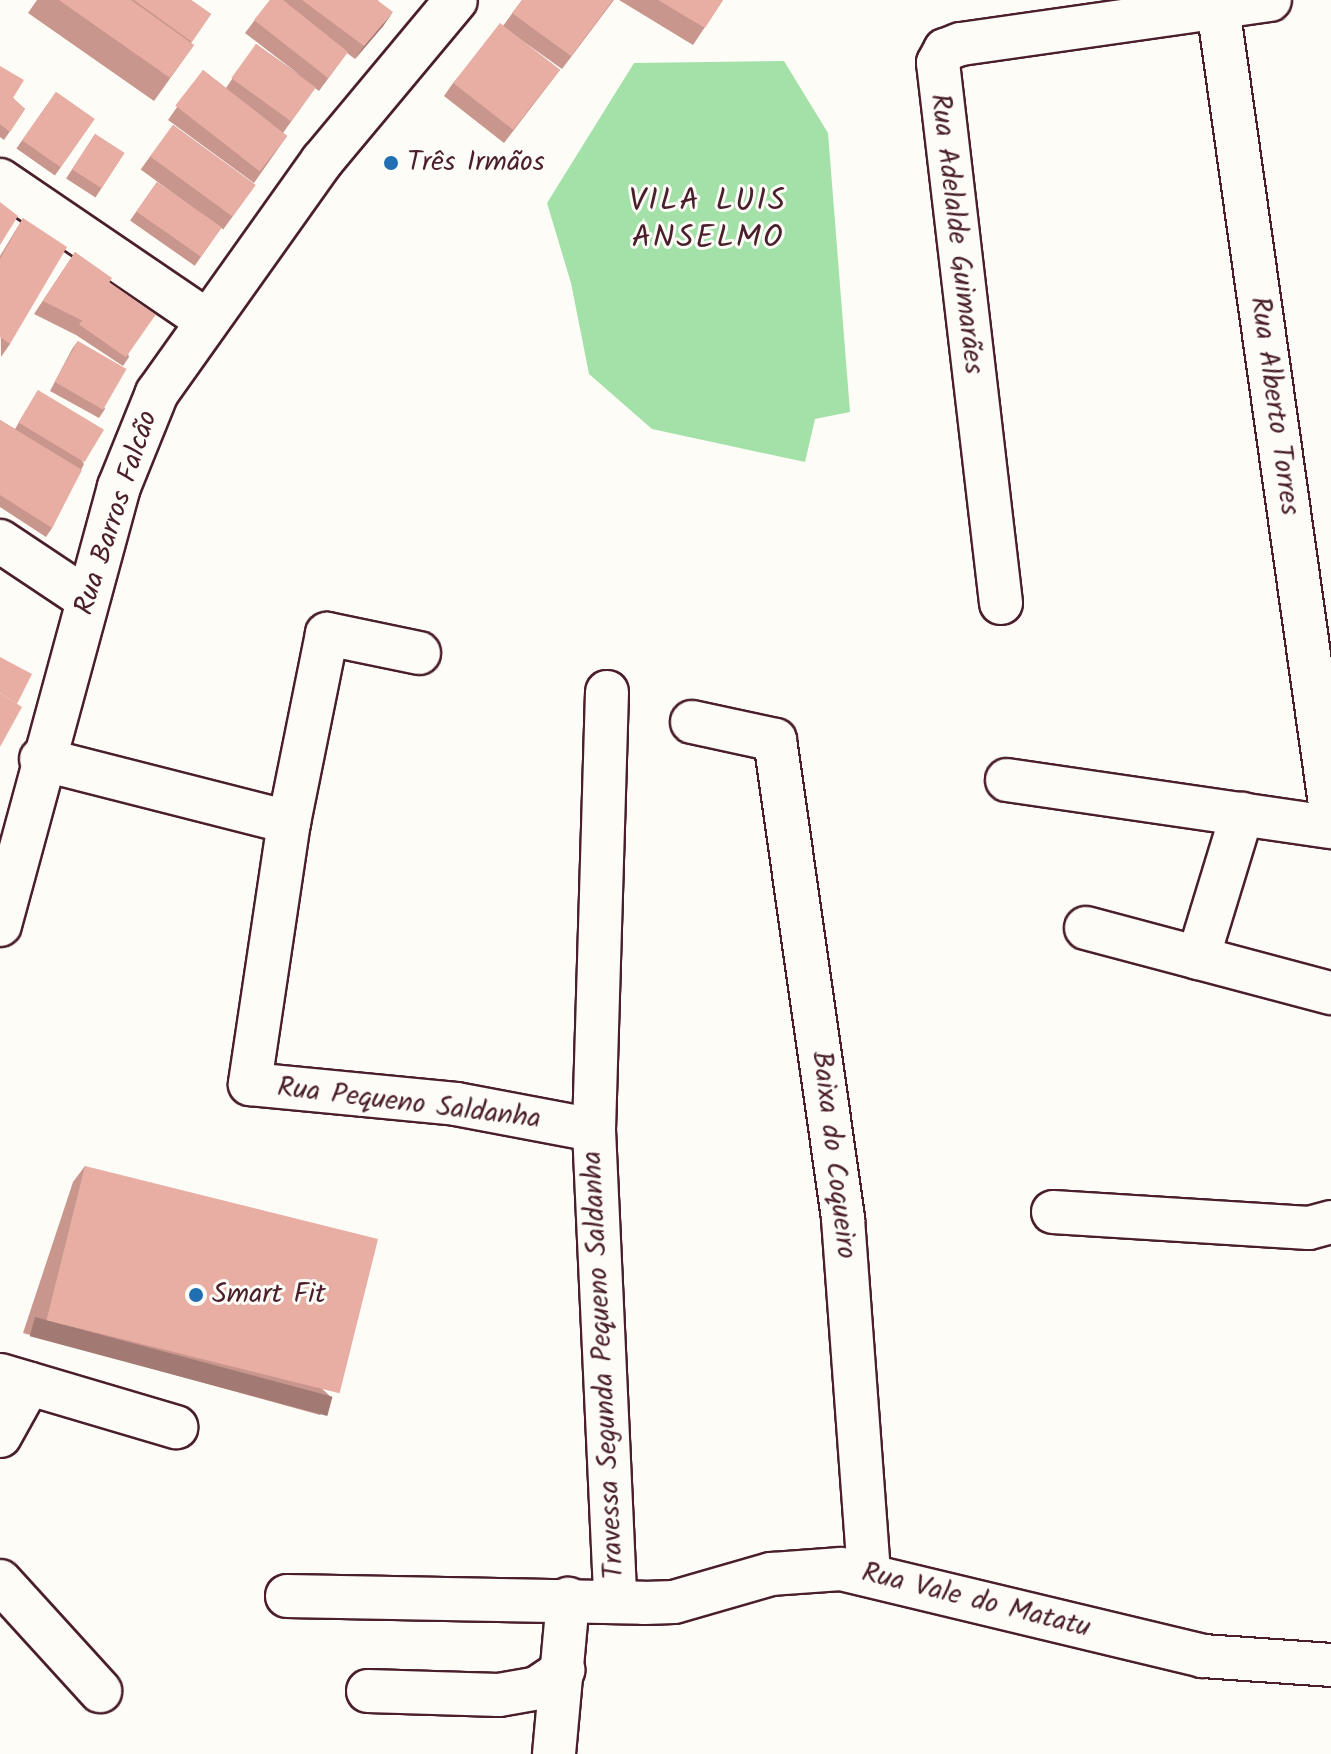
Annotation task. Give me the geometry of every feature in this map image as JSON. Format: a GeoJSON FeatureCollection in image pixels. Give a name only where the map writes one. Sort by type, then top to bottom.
{"type":"FeatureCollection","features":[{"type":"Feature","properties":{"kind":"street","name":"Rua Barros Falcão"},"geometry":{"type":"LineString","coordinates":[[0,925],[41,759],[87,599],[134,442],[157,393],[322,161],[456,0]]}},
{"type":"Feature","properties":{"kind":"street","name":"Rua Adelalde Guimarães"},"geometry":{"type":"LineString","coordinates":[[1001,603],[938,63],[945,50],[961,44],[1218,3],[1270,0]]}},
{"type":"Feature","properties":{"kind":"street","name":"Rua Alberto Torres"},"geometry":{"type":"LineString","coordinates":[[1218,3],[1331,811]]}},
{"type":"Feature","properties":{"kind":"street"},"geometry":{"type":"LineString","coordinates":[[0,180],[206,320]]}},
{"type":"Feature","properties":{"kind":"street"},"geometry":{"type":"LineString","coordinates":[[0,541],[87,599]]}},
{"type":"Feature","properties":{"kind":"street","name":"Rua Pequeno Saldanha"},"geometry":{"type":"LineString","coordinates":[[419,653],[327,634],[289,822],[250,1084],[456,1104],[594,1130]]}},
{"type":"Feature","properties":{"kind":"street","name":"Travessa Segunda Pequeno Saldanha"},"geometry":{"type":"LineString","coordinates":[[607,692],[594,1130],[615,1601]]}},
{"type":"Feature","properties":{"kind":"street","name":"Baixa do Coqueiro"},"geometry":{"type":"LineString","coordinates":[[692,722],[775,740],[843,1219],[869,1572]]}},
{"type":"Feature","properties":{"kind":"street"},"geometry":{"type":"LineString","coordinates":[[41,759],[289,822]]}},
{"type":"Feature","properties":{"kind":"street"},"geometry":{"type":"LineString","coordinates":[[1007,780],[1331,827]]}},
{"type":"Feature","properties":{"kind":"street"},"geometry":{"type":"LineString","coordinates":[[1198,958],[1242,814]]}},
{"type":"Feature","properties":{"kind":"street"},"geometry":{"type":"LineString","coordinates":[[1086,928],[1331,993]]}},
{"type":"Feature","properties":{"kind":"street"},"geometry":{"type":"LineString","coordinates":[[1053,1212],[1320,1225]]}},
{"type":"Feature","properties":{"kind":"street"},"geometry":{"type":"LineString","coordinates":[[0,1436],[14,1380],[176,1427]]}},
{"type":"Feature","properties":{"kind":"street","name":"Rua Vale do Matatu"},"geometry":{"type":"LineString","coordinates":[[287,1596],[674,1602],[804,1568],[869,1572],[1203,1656],[1331,1665]]}},
{"type":"Feature","properties":{"kind":"street"},"geometry":{"type":"LineString","coordinates":[[0,1581],[100,1691]]}},
{"type":"Feature","properties":{"kind":"street"},"geometry":{"type":"LineString","coordinates":[[554,1754],[564,1670],[568,1599]]}},
{"type":"Feature","properties":{"kind":"street"},"geometry":{"type":"LineString","coordinates":[[368,1691],[499,1695],[537,1688],[564,1670]]}},
{"type":"Feature","properties":{"kind":"green space"},"geometry":{"type":"Polygon","coordinates":[[[784,61],[828,133],[850,412],[815,419],[805,462],[652,429],[589,374],[571,283],[547,203],[634,63],[784,61]]]}},
{"type":"Feature","properties":{"kind":"building"},"geometry":{"type":"Polygon","coordinates":[[[59,0],[131,0],[194,45],[170,78],[59,0]]]}},
{"type":"Feature","properties":{"kind":"building"},"geometry":{"type":"Polygon","coordinates":[[[134,0],[191,0],[211,14],[192,42],[134,0]]]}},
{"type":"Feature","properties":{"kind":"building"},"geometry":{"type":"Polygon","coordinates":[[[270,0],[283,0],[348,52],[328,78],[254,20],[270,0]]]}},
{"type":"Feature","properties":{"kind":"building"},"geometry":{"type":"Polygon","coordinates":[[[302,0],[377,0],[393,12],[364,46],[302,0]]]}},
{"type":"Feature","properties":{"kind":"building"},"geometry":{"type":"Polygon","coordinates":[[[522,0],[613,0],[571,56],[512,13],[522,0]]]}},
{"type":"Feature","properties":{"kind":"building"},"geometry":{"type":"Polygon","coordinates":[[[658,0],[723,0],[705,28],[658,0]]]}},
{"type":"Feature","properties":{"kind":"building"},"geometry":{"type":"Polygon","coordinates":[[[500,23],[560,70],[513,130],[453,83],[500,23]]]}},
{"type":"Feature","properties":{"kind":"building"},"geometry":{"type":"Polygon","coordinates":[[[256,44],[316,87],[291,121],[231,78],[256,44]]]}},
{"type":"Feature","properties":{"kind":"building"},"geometry":{"type":"Polygon","coordinates":[[[0,66],[24,80],[13,98],[25,109],[10,132],[0,124],[0,66]]]}},
{"type":"Feature","properties":{"kind":"building"},"geometry":{"type":"Polygon","coordinates":[[[203,70],[287,136],[260,171],[175,105],[203,70]]]}},
{"type":"Feature","properties":{"kind":"building"},"geometry":{"type":"Polygon","coordinates":[[[56,92],[95,119],[61,167],[22,140],[56,92]]]}},
{"type":"Feature","properties":{"kind":"building"},"geometry":{"type":"Polygon","coordinates":[[[173,125],[256,185],[233,217],[150,157],[173,125]]]}},
{"type":"Feature","properties":{"kind":"building"},"geometry":{"type":"Polygon","coordinates":[[[95,134],[124,153],[101,188],[72,169],[95,134]]]}},
{"type":"Feature","properties":{"kind":"building"},"geometry":{"type":"Polygon","coordinates":[[[157,182],[222,227],[201,257],[136,211],[157,182]]]}},
{"type":"Feature","properties":{"kind":"building"},"geometry":{"type":"Polygon","coordinates":[[[0,202],[18,216],[0,245],[0,202]]]}},
{"type":"Feature","properties":{"kind":"building"},"geometry":{"type":"Polygon","coordinates":[[[23,218],[67,247],[10,344],[0,337],[0,259],[23,218]]]}},
{"type":"Feature","properties":{"kind":"building"},"geometry":{"type":"Polygon","coordinates":[[[75,252],[112,278],[85,322],[43,301],[75,252]]]}},
{"type":"Feature","properties":{"kind":"building"},"geometry":{"type":"Polygon","coordinates":[[[109,282],[156,315],[126,357],[79,325],[109,282]]]}},
{"type":"Feature","properties":{"kind":"building"},"geometry":{"type":"Polygon","coordinates":[[[78,341],[126,369],[103,410],[54,382],[78,341]]]}},
{"type":"Feature","properties":{"kind":"building"},"geometry":{"type":"Polygon","coordinates":[[[38,390],[104,430],[84,462],[18,423],[38,390]]]}},
{"type":"Feature","properties":{"kind":"building"},"geometry":{"type":"Polygon","coordinates":[[[0,420],[82,470],[52,528],[0,495],[0,420]]]}},
{"type":"Feature","properties":{"kind":"building"},"geometry":{"type":"Polygon","coordinates":[[[0,657],[32,674],[17,704],[0,693],[0,657]]]}},
{"type":"Feature","properties":{"kind":"building"},"geometry":{"type":"Polygon","coordinates":[[[0,693],[22,707],[0,747],[0,693]]]}},
{"type":"Feature","properties":{"kind":"building","name":"Smart Fit"},"geometry":{"type":"Polygon","coordinates":[[[85,1166],[378,1239],[340,1393],[47,1320],[85,1166]]]}},
{"type":"Feature","properties":{"kind":"place","name":"Três Irmãos"},"geometry":{"type":"Point","coordinates":[391,163]}},
{"type":"Feature","properties":{"kind":"place","name":"Smart Fit"},"geometry":{"type":"Point","coordinates":[196,1295]}},
{"type":"Feature","properties":{"kind":"district","name":"VILA LUIS ANSELMO"},"geometry":{"type":"Point","coordinates":[708,222]}}]}
